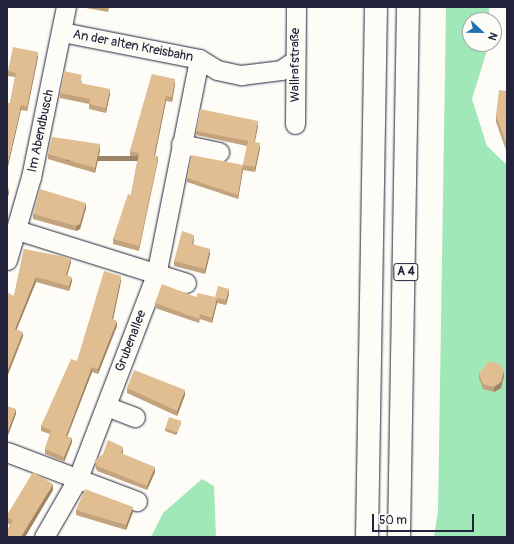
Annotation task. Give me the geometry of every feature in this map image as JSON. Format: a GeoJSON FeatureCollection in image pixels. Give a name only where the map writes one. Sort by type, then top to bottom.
{"type":"FeatureCollection","features":[{"type":"Feature","properties":{"kind":"highway","name":"A 4"},"geometry":{"type":"LineString","coordinates":[[367,537],[376,7]]}},
{"type":"Feature","properties":{"kind":"highway","name":"A 4"},"geometry":{"type":"LineString","coordinates":[[399,537],[408,7]]}},
{"type":"Feature","properties":{"kind":"street","name":"An der alten Kreisbahn"},"geometry":{"type":"LineString","coordinates":[[66,7],[62,32],[199,59],[217,70],[241,75],[275,72],[294,62]]}},
{"type":"Feature","properties":{"kind":"street","name":"Wallrafstraße"},"geometry":{"type":"LineString","coordinates":[[296,7],[294,62],[296,124]]}},
{"type":"Feature","properties":{"kind":"street","name":"Im Abendbusch"},"geometry":{"type":"LineString","coordinates":[[7,260],[62,32]]}},
{"type":"Feature","properties":{"kind":"street","name":"Grubenallee"},"geometry":{"type":"LineString","coordinates":[[44,537],[78,478],[156,275],[199,59]]}},
{"type":"Feature","properties":{"kind":"street"},"geometry":{"type":"LineString","coordinates":[[181,144],[219,152]]}},
{"type":"Feature","properties":{"kind":"street"},"geometry":{"type":"LineString","coordinates":[[12,237],[186,283]]}},
{"type":"Feature","properties":{"kind":"street"},"geometry":{"type":"LineString","coordinates":[[106,406],[135,417]]}},
{"type":"Feature","properties":{"kind":"street"},"geometry":{"type":"LineString","coordinates":[[7,452],[137,501]]}},
{"type":"Feature","properties":{"kind":"green space"},"geometry":{"type":"Polygon","coordinates":[[[446,7],[489,7],[489,12],[462,12],[462,52],[487,52],[472,99],[487,146],[507,165],[507,537],[434,537],[438,511],[446,7]]]}},
{"type":"Feature","properties":{"kind":"green space"},"geometry":{"type":"Polygon","coordinates":[[[202,479],[214,486],[216,537],[151,537],[163,513],[202,479]]]}},
{"type":"Feature","properties":{"kind":"building"},"geometry":{"type":"Polygon","coordinates":[[[13,47],[38,52],[27,107],[21,105],[7,166],[7,103],[10,103],[16,73],[8,71],[13,47]]]}},
{"type":"Feature","properties":{"kind":"building"},"geometry":{"type":"Polygon","coordinates":[[[64,71],[82,75],[80,83],[110,89],[106,108],[89,104],[90,99],[60,93],[64,71]]]}},
{"type":"Feature","properties":{"kind":"building"},"geometry":{"type":"Polygon","coordinates":[[[152,74],[175,79],[172,97],[166,96],[154,156],[158,156],[139,246],[113,239],[128,194],[131,195],[139,153],[130,151],[152,74]]]}},
{"type":"Feature","properties":{"kind":"building"},"geometry":{"type":"Polygon","coordinates":[[[499,90],[507,91],[507,146],[496,115],[499,90]]]}},
{"type":"Feature","properties":{"kind":"building"},"geometry":{"type":"Polygon","coordinates":[[[200,109],[258,121],[254,142],[260,143],[255,167],[243,165],[248,141],[196,131],[200,109]]]}},
{"type":"Feature","properties":{"kind":"building"},"geometry":{"type":"Polygon","coordinates":[[[52,137],[100,144],[95,168],[48,154],[52,137]]]}},
{"type":"Feature","properties":{"kind":"building"},"geometry":{"type":"Polygon","coordinates":[[[191,155],[243,165],[238,195],[187,178],[191,155]]]}},
{"type":"Feature","properties":{"kind":"building"},"geometry":{"type":"Polygon","coordinates":[[[40,189],[86,203],[80,224],[76,226],[33,214],[40,189]]]}},
{"type":"Feature","properties":{"kind":"building"},"geometry":{"type":"Polygon","coordinates":[[[182,231],[194,235],[192,244],[210,249],[205,269],[174,261],[182,231]]]}},
{"type":"Feature","properties":{"kind":"building"},"geometry":{"type":"Polygon","coordinates":[[[24,249],[71,258],[66,275],[72,277],[69,286],[36,277],[15,329],[23,332],[7,372],[7,297],[8,293],[14,296],[24,249]]]}},
{"type":"Feature","properties":{"kind":"building"},"geometry":{"type":"Polygon","coordinates":[[[104,271],[121,276],[112,319],[117,321],[98,369],[92,367],[66,436],[72,438],[64,457],[45,449],[51,430],[41,426],[71,359],[77,361],[104,271]]]}},
{"type":"Feature","properties":{"kind":"building"},"geometry":{"type":"Polygon","coordinates":[[[162,284],[196,297],[198,293],[215,297],[218,286],[229,289],[226,300],[217,298],[212,318],[200,314],[199,319],[155,303],[162,284]]]}},
{"type":"Feature","properties":{"kind":"building"},"geometry":{"type":"Polygon","coordinates":[[[489,361],[500,364],[504,371],[501,382],[494,387],[483,384],[479,373],[489,361]]]}},
{"type":"Feature","properties":{"kind":"building"},"geometry":{"type":"Polygon","coordinates":[[[134,370],[185,390],[177,411],[127,388],[134,370]]]}},
{"type":"Feature","properties":{"kind":"building"},"geometry":{"type":"Polygon","coordinates":[[[7,406],[16,409],[7,433],[7,406]]]}},
{"type":"Feature","properties":{"kind":"building"},"geometry":{"type":"Polygon","coordinates":[[[169,417],[181,421],[178,432],[165,428],[169,417]]]}},
{"type":"Feature","properties":{"kind":"building"},"geometry":{"type":"Polygon","coordinates":[[[108,440],[123,447],[121,453],[155,467],[147,486],[97,466],[95,460],[103,454],[108,440]]]}},
{"type":"Feature","properties":{"kind":"building"},"geometry":{"type":"Polygon","coordinates":[[[33,472],[53,484],[21,537],[7,537],[7,530],[13,520],[7,517],[7,515],[33,472]]]}},
{"type":"Feature","properties":{"kind":"building"},"geometry":{"type":"Polygon","coordinates":[[[85,489],[133,507],[126,525],[76,510],[85,489]]]}}]}
